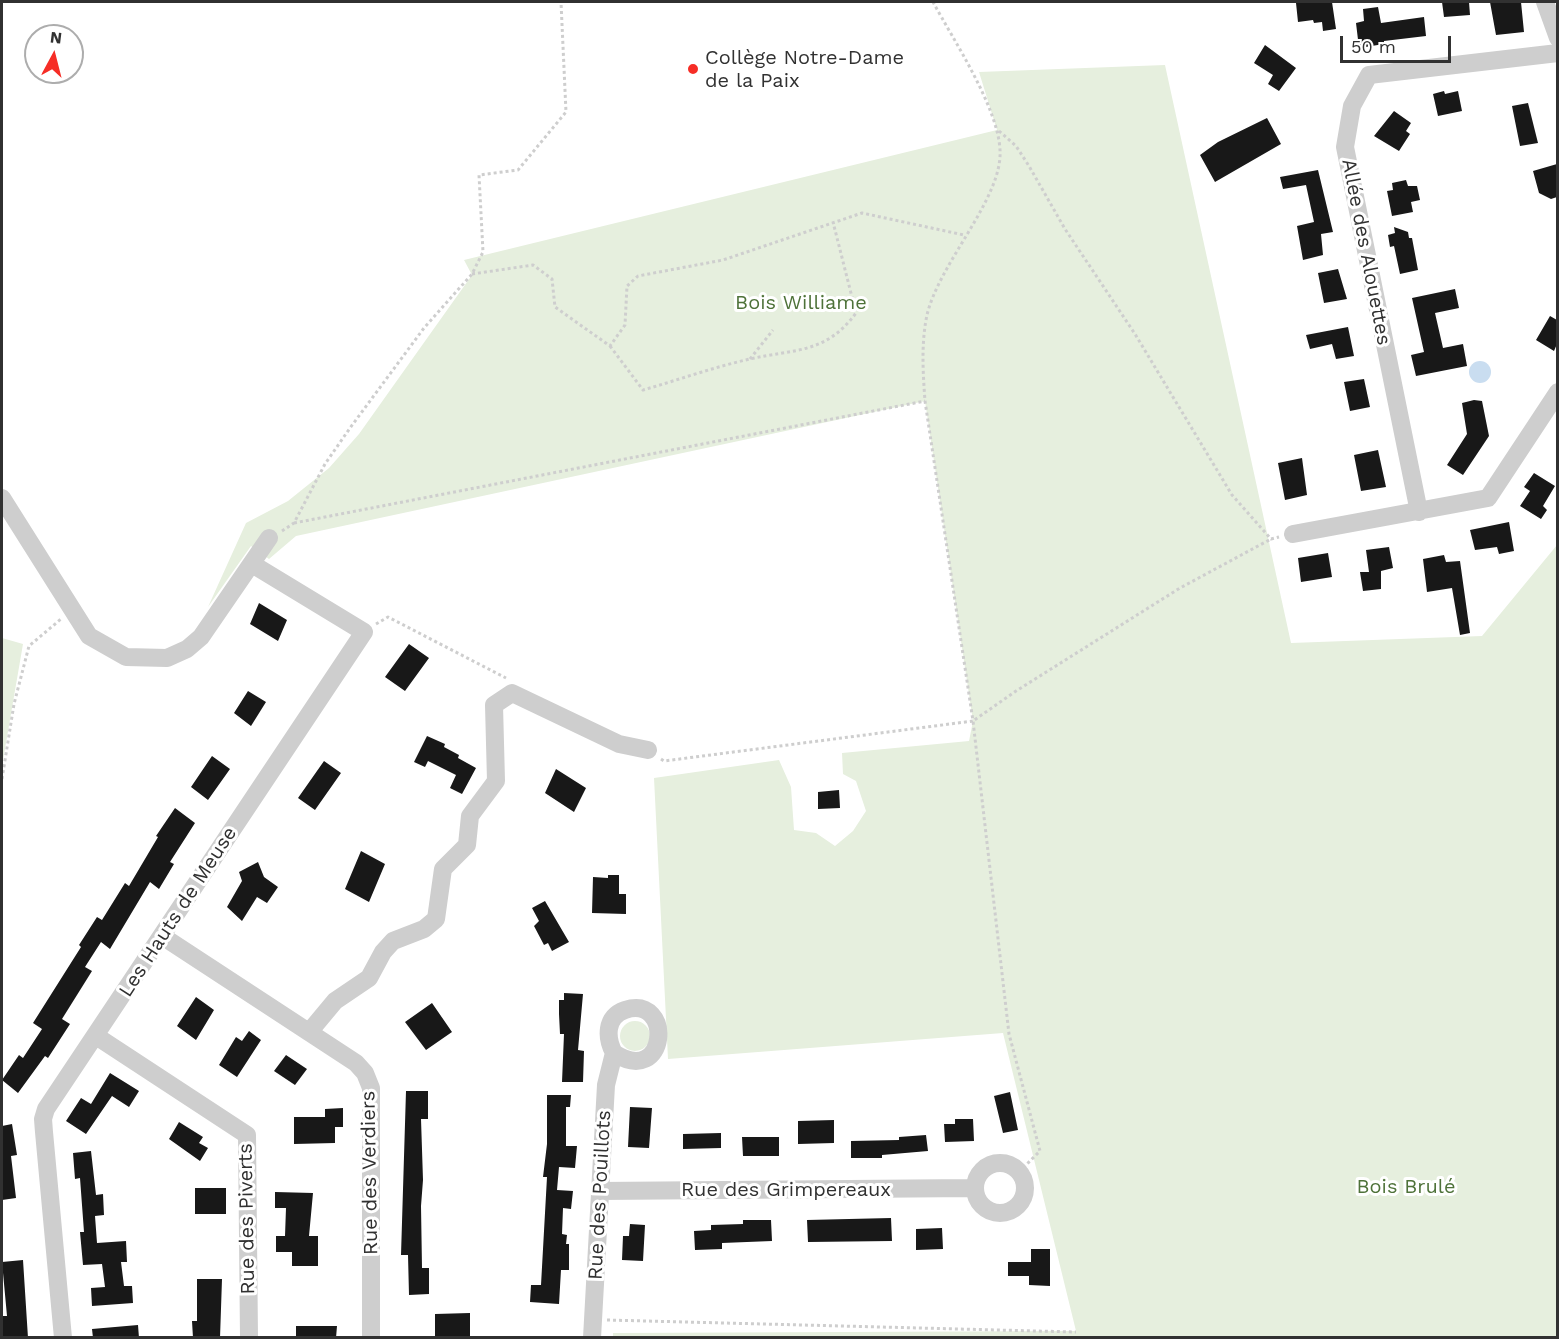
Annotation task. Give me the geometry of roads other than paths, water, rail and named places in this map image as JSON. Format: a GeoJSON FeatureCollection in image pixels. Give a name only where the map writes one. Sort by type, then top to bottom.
{"type":"FeatureCollection","features":[{"type":"Feature","properties":{"kind":"street"},"geometry":{"type":"LineString","coordinates":[[1545,2],[1557,38]]}},
{"type":"Feature","properties":{"kind":"street","name":"Allée des Alouettes"},"geometry":{"type":"LineString","coordinates":[[1419,512],[1345,147],[1352,106],[1369,75],[1557,53]]}},
{"type":"Feature","properties":{"kind":"street"},"geometry":{"type":"LineString","coordinates":[[1293,534],[1488,498],[1557,392]]}},
{"type":"Feature","properties":{"kind":"street"},"geometry":{"type":"LineString","coordinates":[[2,498],[89,636],[126,657],[167,658],[187,649],[201,637],[269,538]]}},
{"type":"Feature","properties":{"kind":"street","name":"Les Hauts de Meuse"},"geometry":{"type":"LineString","coordinates":[[63,1338],[43,1119],[46,1109],[364,632],[252,564]]}},
{"type":"Feature","properties":{"kind":"street"},"geometry":{"type":"LineString","coordinates":[[310,1031],[335,1001],[369,978],[383,952],[393,941],[424,929],[436,919],[442,869],[468,845],[470,816],[496,782],[494,705],[512,693],[619,744],[648,750]]}},
{"type":"Feature","properties":{"kind":"street","name":"Rue des Verdiers"},"geometry":{"type":"LineString","coordinates":[[162,936],[356,1062],[365,1073],[371,1088],[371,1338]]}},
{"type":"Feature","properties":{"kind":"street","name":"Rue des Piverts"},"geometry":{"type":"LineString","coordinates":[[96,1036],[247,1135],[249,1338]]}},
{"type":"Feature","properties":{"kind":"street","name":"Rue des Pouillots"},"geometry":{"type":"LineString","coordinates":[[593,1329],[606,1085],[614,1053]]}},
{"type":"Feature","properties":{"kind":"street"},"geometry":{"type":"LineString","coordinates":[[997,1163],[1009,1165],[1019,1172],[1025,1183],[1024,1195],[1019,1206],[1008,1212],[996,1214],[985,1209],[977,1200],[974,1188],[977,1176],[985,1167],[997,1163]]}},
{"type":"Feature","properties":{"kind":"street","name":"Rue des Grimpereaux"},"geometry":{"type":"LineString","coordinates":[[599,1191],[974,1188]]}},
{"type":"Feature","properties":{"kind":"water"},"geometry":{"type":"Polygon","coordinates":[[[1480,361],[1488,364],[1491,372],[1488,380],[1480,383],[1472,380],[1469,372],[1472,364],[1480,361]]]}},
{"type":"Feature","properties":{"kind":"place","name":"Collège Notre-Dame de la Paix"},"geometry":{"type":"Point","coordinates":[693,69]}},
{"type":"Feature","properties":{"kind":"park label","name":"Bois Williame"},"geometry":{"type":"Point","coordinates":[801,303]}},
{"type":"Feature","properties":{"kind":"park label","name":"Bois Brulé"},"geometry":{"type":"Point","coordinates":[1406,1187]}}]}
